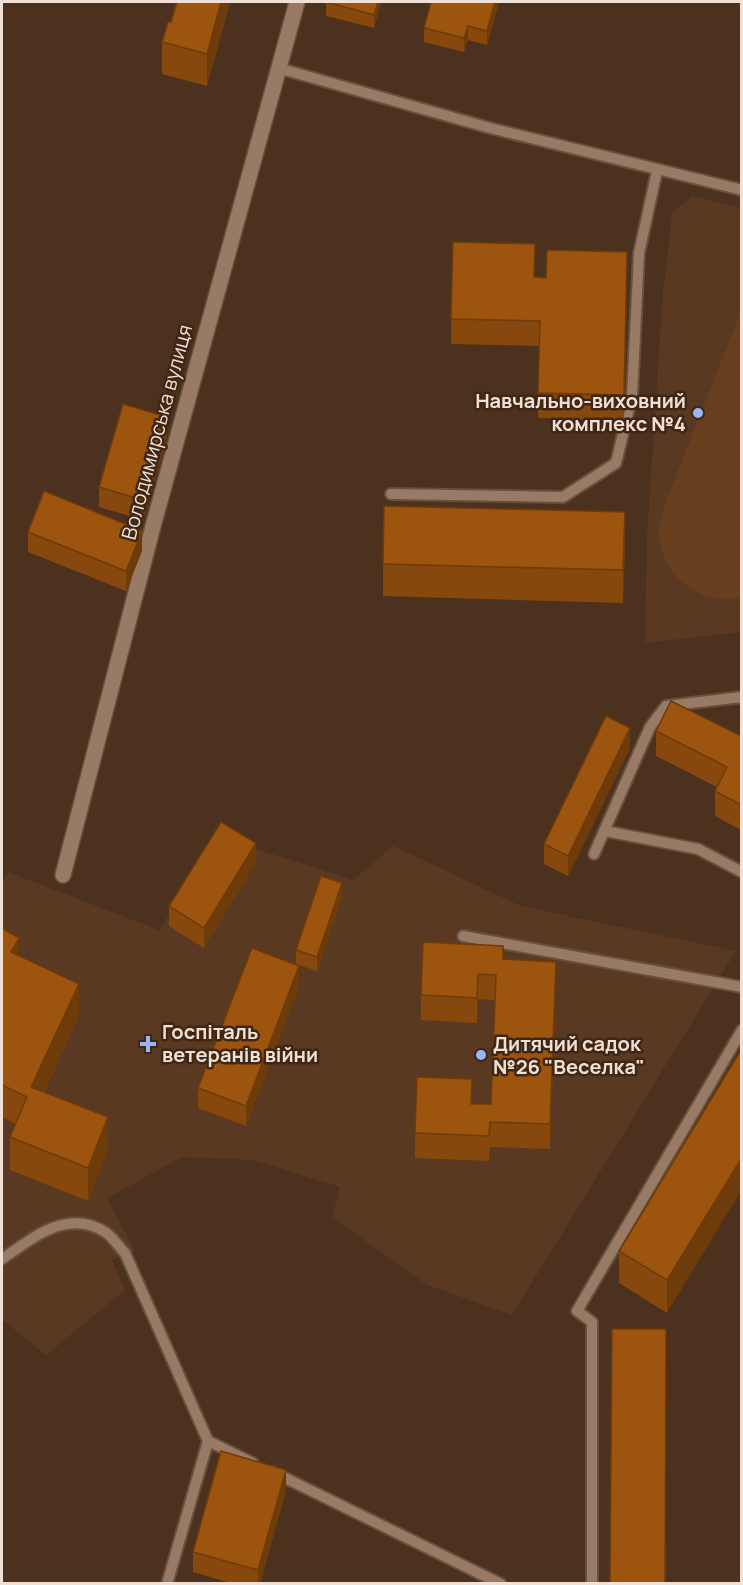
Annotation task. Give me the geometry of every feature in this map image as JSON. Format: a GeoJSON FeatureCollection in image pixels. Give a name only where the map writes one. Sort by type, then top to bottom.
{"type":"FeatureCollection","features":[{"type":"Feature","properties":{"kind":"street","name":"Володимирська вулиця"},"geometry":{"type":"LineString","coordinates":[[63,875],[152,530],[297,2]]}},
{"type":"Feature","properties":{"kind":"lane"},"geometry":{"type":"LineString","coordinates":[[278,69],[490,128],[741,190]]}},
{"type":"Feature","properties":{"kind":"lane"},"geometry":{"type":"LineString","coordinates":[[391,494],[563,497],[616,463],[632,396],[639,253],[657,171]]}},
{"type":"Feature","properties":{"kind":"lane"},"geometry":{"type":"LineString","coordinates":[[594,854],[650,727],[666,706],[741,695]]}},
{"type":"Feature","properties":{"kind":"lane"},"geometry":{"type":"LineString","coordinates":[[604,831],[698,849],[741,872]]}},
{"type":"Feature","properties":{"kind":"lane"},"geometry":{"type":"LineString","coordinates":[[463,936],[741,987]]}},
{"type":"Feature","properties":{"kind":"lane"},"geometry":{"type":"LineString","coordinates":[[592,1584],[592,1322],[577,1311],[741,1030]]}},
{"type":"Feature","properties":{"kind":"lane"},"geometry":{"type":"LineString","coordinates":[[2,1259],[47,1228],[62,1224],[81,1224],[106,1232],[124,1253],[208,1441],[501,1584]]}},
{"type":"Feature","properties":{"kind":"lane"},"geometry":{"type":"LineString","coordinates":[[167,1584],[208,1441]]}},
{"type":"Feature","properties":{"kind":"shaded area","name":"Навчально-виховний комплекс №4"},"geometry":{"type":"Polygon","coordinates":[[[692,196],[741,208],[741,632],[645,643],[647,534],[663,292],[672,213],[692,196]]]}},
{"type":"Feature","properties":{"kind":"shaded area"},"geometry":{"type":"Polygon","coordinates":[[[741,311],[742,597],[726,599],[697,592],[674,574],[661,548],[659,532],[665,504],[741,311]]]}},
{"type":"Feature","properties":{"kind":"shaded area"},"geometry":{"type":"Polygon","coordinates":[[[219,837],[353,880],[393,846],[521,906],[736,951],[512,1315],[427,1285],[332,1217],[340,1187],[253,1160],[183,1157],[107,1198],[135,1251],[112,1260],[125,1290],[46,1355],[4,1321],[2,1324],[2,881],[8,872],[159,930],[219,837]]]}},
{"type":"Feature","properties":{"kind":"building"},"geometry":{"type":"Polygon","coordinates":[[[177,2],[221,2],[207,54],[162,42],[177,2]]]}},
{"type":"Feature","properties":{"kind":"building"},"geometry":{"type":"Polygon","coordinates":[[[326,2],[378,2],[374,15],[326,2]]]}},
{"type":"Feature","properties":{"kind":"building"},"geometry":{"type":"Polygon","coordinates":[[[431,2],[495,2],[487,31],[468,26],[464,38],[424,28],[431,2]]]}},
{"type":"Feature","properties":{"kind":"building"},"geometry":{"type":"Polygon","coordinates":[[[453,242],[535,244],[534,277],[546,278],[547,250],[627,252],[624,395],[538,393],[540,321],[451,319],[453,242]]]}},
{"type":"Feature","properties":{"kind":"building"},"geometry":{"type":"Polygon","coordinates":[[[123,404],[167,417],[143,500],[99,487],[123,404]]]}},
{"type":"Feature","properties":{"kind":"building"},"geometry":{"type":"Polygon","coordinates":[[[44,491],[142,531],[126,571],[28,532],[44,491]]]}},
{"type":"Feature","properties":{"kind":"building"},"geometry":{"type":"Polygon","coordinates":[[[384,506],[625,512],[623,570],[383,564],[384,506]]]}},
{"type":"Feature","properties":{"kind":"building"},"geometry":{"type":"Polygon","coordinates":[[[671,701],[741,736],[741,805],[715,791],[727,767],[656,731],[671,701]]]}},
{"type":"Feature","properties":{"kind":"building"},"geometry":{"type":"Polygon","coordinates":[[[606,716],[630,728],[568,856],[544,844],[606,716]]]}},
{"type":"Feature","properties":{"kind":"building"},"geometry":{"type":"Polygon","coordinates":[[[221,822],[256,843],[204,928],[169,906],[221,822]]]}},
{"type":"Feature","properties":{"kind":"building"},"geometry":{"type":"Polygon","coordinates":[[[321,876],[342,883],[317,957],[296,950],[321,876]]]}},
{"type":"Feature","properties":{"kind":"building"},"geometry":{"type":"Polygon","coordinates":[[[2,928],[19,938],[11,952],[79,984],[31,1087],[108,1117],[88,1168],[10,1137],[27,1097],[2,1085],[2,928]]]}},
{"type":"Feature","properties":{"kind":"building"},"geometry":{"type":"Polygon","coordinates":[[[423,942],[503,946],[503,959],[556,962],[550,1124],[490,1122],[489,1136],[415,1133],[417,1077],[472,1079],[471,1104],[491,1104],[496,975],[478,974],[477,998],[421,995],[423,942]]]}},
{"type":"Feature","properties":{"kind":"building"},"geometry":{"type":"Polygon","coordinates":[[[252,948],[299,966],[246,1106],[198,1088],[252,948]]]}},
{"type":"Feature","properties":{"kind":"building"},"geometry":{"type":"Polygon","coordinates":[[[741,1050],[741,1159],[667,1280],[619,1251],[741,1050]]]}},
{"type":"Feature","properties":{"kind":"building"},"geometry":{"type":"Polygon","coordinates":[[[612,1329],[666,1329],[665,1584],[610,1584],[612,1329]]]}},
{"type":"Feature","properties":{"kind":"building"},"geometry":{"type":"Polygon","coordinates":[[[221,1451],[286,1470],[258,1570],[193,1552],[221,1451]]]}},
{"type":"Feature","properties":{"kind":"place","name":"Навчально-виховний комплекс №4"},"geometry":{"type":"Point","coordinates":[698,413]}},
{"type":"Feature","properties":{"kind":"place","name":"Госпіталь ветеранів війни"},"geometry":{"type":"Point","coordinates":[148,1044]}},
{"type":"Feature","properties":{"kind":"place","name":"Дитячий садок №26 \"Веселка\""},"geometry":{"type":"Point","coordinates":[481,1055]}}]}
